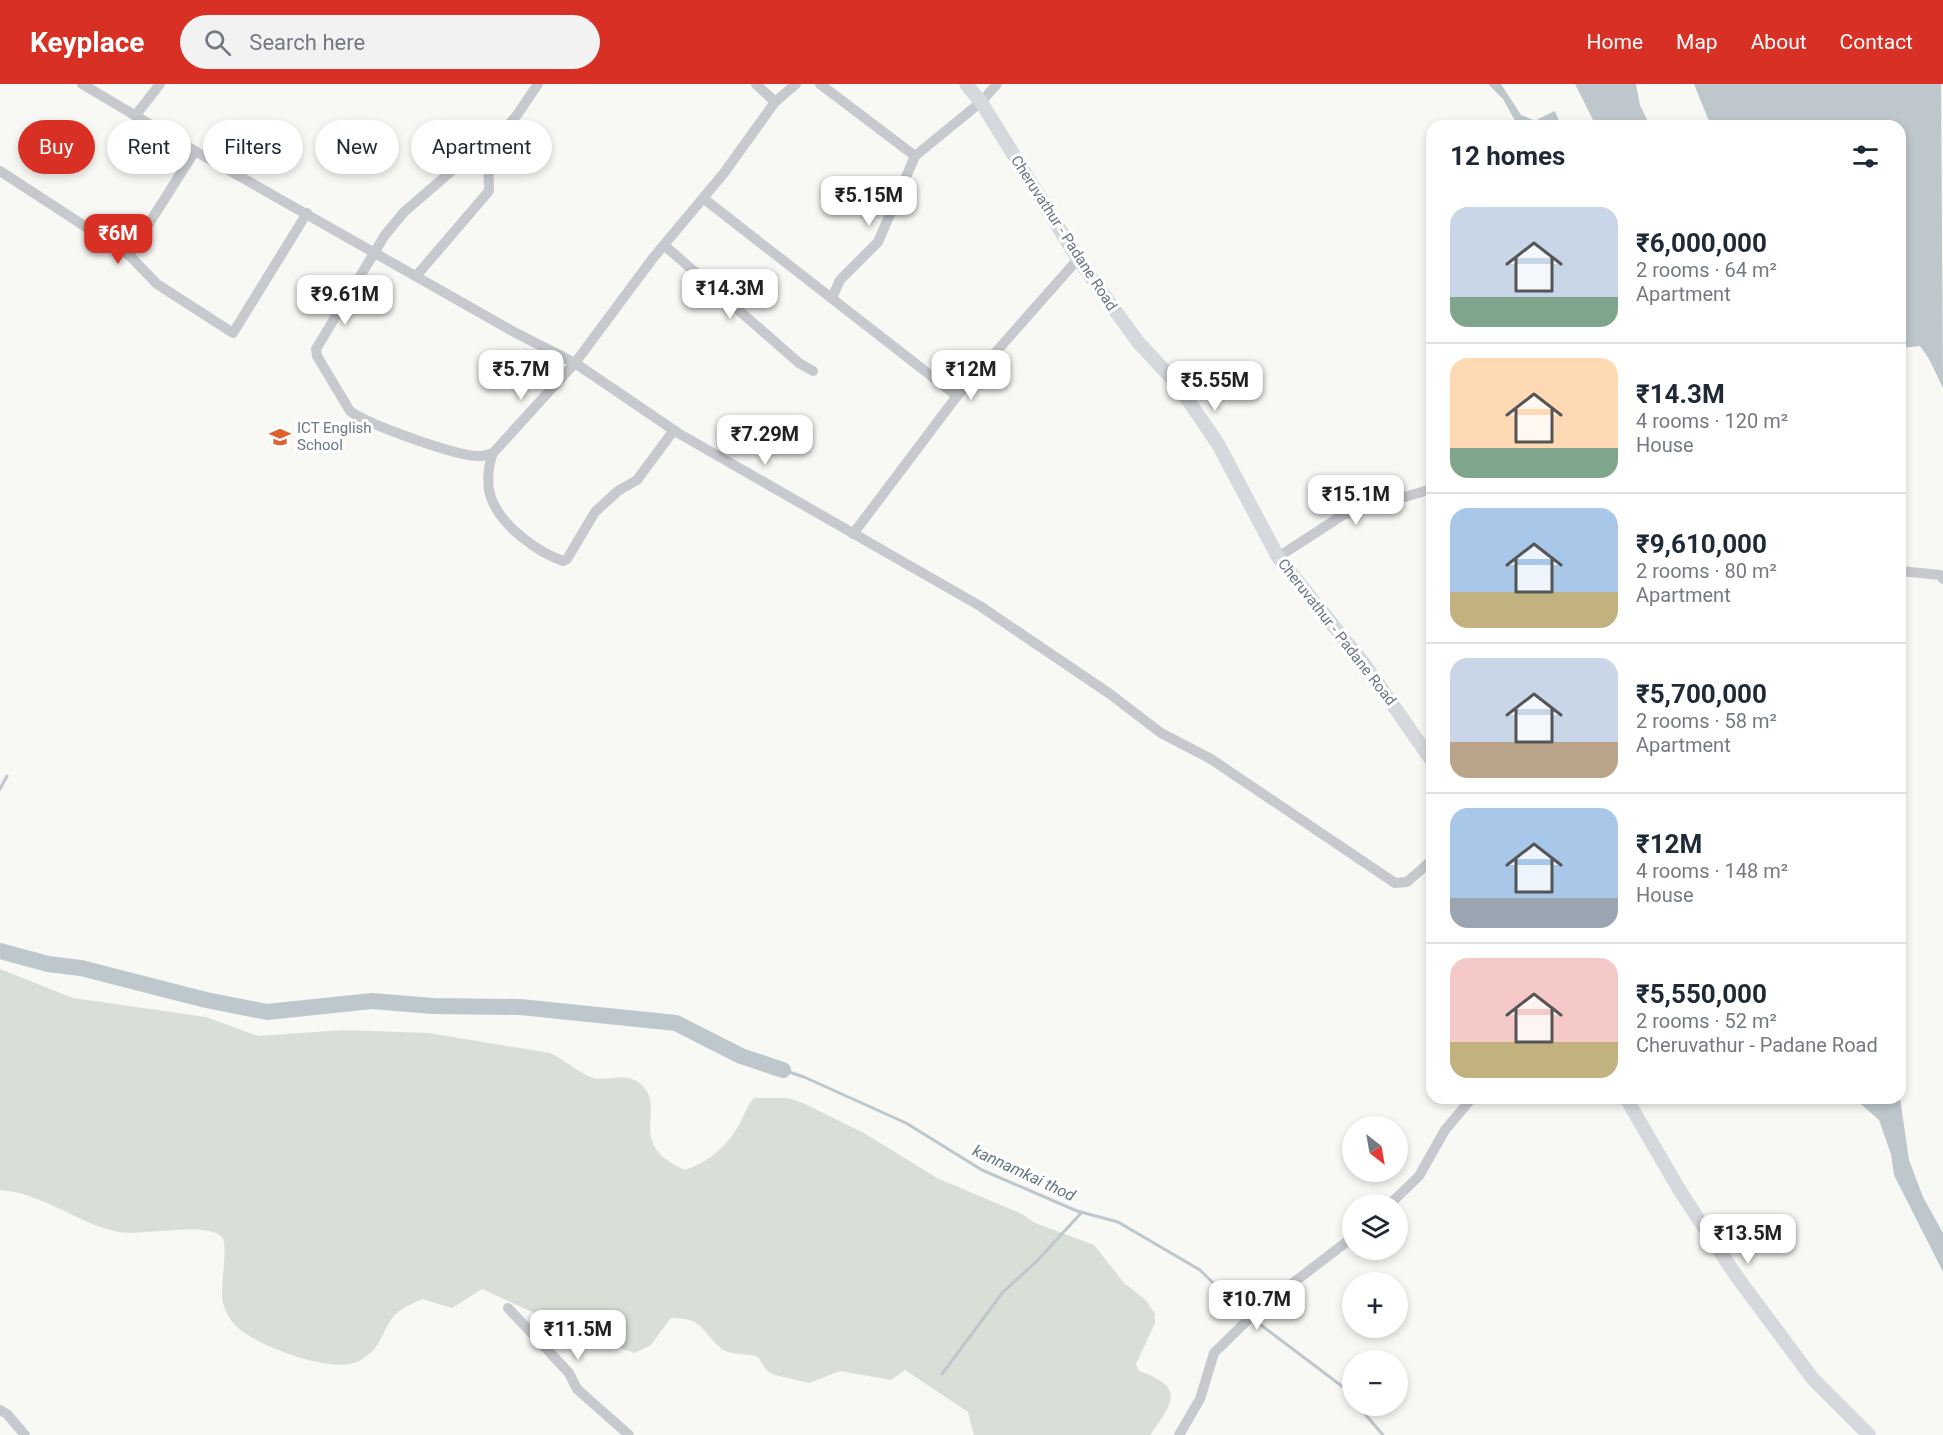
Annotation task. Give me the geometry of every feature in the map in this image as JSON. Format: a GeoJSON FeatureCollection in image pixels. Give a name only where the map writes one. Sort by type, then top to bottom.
{"type":"FeatureCollection","features":[{"type":"Feature","properties":{"kind":"main road","name":"Cheruvathur - Padane Road"},"geometry":{"type":"LineString","coordinates":[[966,84],[981,102],[1078,259],[1138,342],[1177,384],[1199,415],[1218,444],[1278,557],[1344,637],[1426,753]]}},
{"type":"Feature","properties":{"kind":"main road"},"geometry":{"type":"LineString","coordinates":[[1629,1104],[1680,1191],[1737,1277],[1813,1379],[1849,1418],[1869,1435]]}},
{"type":"Feature","properties":{"kind":"street"},"geometry":{"type":"LineString","coordinates":[[82,84],[195,151],[375,251],[514,332],[575,363],[674,430],[1024,634],[1161,733],[1211,759],[1395,883],[1407,882],[1426,865]]}},
{"type":"Feature","properties":{"kind":"street"},"geometry":{"type":"LineString","coordinates":[[135,116],[160,84]]}},
{"type":"Feature","properties":{"kind":"street"},"geometry":{"type":"LineString","coordinates":[[513,120],[538,84]]}},
{"type":"Feature","properties":{"kind":"street"},"geometry":{"type":"LineString","coordinates":[[756,84],[775,102]]}},
{"type":"Feature","properties":{"kind":"street"},"geometry":{"type":"LineString","coordinates":[[674,430],[637,480],[618,491],[595,512],[567,559],[563,561],[552,557],[529,541],[497,510],[490,498],[489,465],[493,453],[575,363],[663,245],[703,198],[775,102],[796,84]]}},
{"type":"Feature","properties":{"kind":"street"},"geometry":{"type":"LineString","coordinates":[[820,84],[915,156]]}},
{"type":"Feature","properties":{"kind":"street"},"geometry":{"type":"LineString","coordinates":[[832,298],[840,280],[878,242],[915,156],[981,102],[997,84]]}},
{"type":"Feature","properties":{"kind":"street"},"geometry":{"type":"LineString","coordinates":[[129,255],[195,151]]}},
{"type":"Feature","properties":{"kind":"street"},"geometry":{"type":"LineString","coordinates":[[0,171],[129,255],[157,284],[233,333],[307,213]]}},
{"type":"Feature","properties":{"kind":"street"},"geometry":{"type":"LineString","coordinates":[[448,174],[417,200],[385,235],[321,336],[316,349],[317,356],[350,411],[374,426],[461,453],[478,456],[493,453]]}},
{"type":"Feature","properties":{"kind":"street"},"geometry":{"type":"LineString","coordinates":[[417,275],[489,191],[489,174]]}},
{"type":"Feature","properties":{"kind":"street"},"geometry":{"type":"LineString","coordinates":[[703,198],[957,396]]}},
{"type":"Feature","properties":{"kind":"street"},"geometry":{"type":"LineString","coordinates":[[663,245],[800,363],[813,371]]}},
{"type":"Feature","properties":{"kind":"street"},"geometry":{"type":"LineString","coordinates":[[853,534],[957,396],[1078,259]]}},
{"type":"Feature","properties":{"kind":"street"},"geometry":{"type":"LineString","coordinates":[[1278,557],[1343,515],[1426,491]]}},
{"type":"Feature","properties":{"kind":"street"},"geometry":{"type":"LineString","coordinates":[[1906,572],[1940,575],[1943,579]]}},
{"type":"Feature","properties":{"kind":"street"},"geometry":{"type":"LineString","coordinates":[[1400,1194],[1419,1176],[1445,1130],[1467,1104]]}},
{"type":"Feature","properties":{"kind":"street"},"geometry":{"type":"LineString","coordinates":[[1179,1435],[1200,1399],[1214,1353],[1258,1309],[1342,1246]]}},
{"type":"Feature","properties":{"kind":"street"},"geometry":{"type":"LineString","coordinates":[[508,1308],[569,1373],[577,1389],[629,1435]]}},
{"type":"Feature","properties":{"kind":"street"},"geometry":{"type":"LineString","coordinates":[[0,1410],[25,1435]]}},
{"type":"Feature","properties":{"kind":"shaded area"},"geometry":{"type":"Polygon","coordinates":[[[1488,84],[1501,84],[1521,115],[1533,120],[1515,120],[1503,99],[1488,84]]]}},
{"type":"Feature","properties":{"kind":"shaded area"},"geometry":{"type":"Polygon","coordinates":[[[1575,84],[1636,84],[1640,105],[1647,120],[1593,120],[1575,84]]]}},
{"type":"Feature","properties":{"kind":"shaded area"},"geometry":{"type":"Polygon","coordinates":[[[1694,84],[1941,84],[1943,388],[1920,346],[1906,347],[1906,120],[1709,120],[1694,84]]]}},
{"type":"Feature","properties":{"kind":"shaded area"},"geometry":{"type":"Polygon","coordinates":[[[1555,111],[1559,120],[1538,120],[1538,119],[1555,111]]]}},
{"type":"Feature","properties":{"kind":"shaded area"},"geometry":{"type":"Polygon","coordinates":[[[0,969],[73,998],[206,1017],[258,1036],[343,1030],[429,1033],[550,1053],[589,1077],[631,1079],[643,1086],[649,1096],[651,1139],[656,1149],[667,1160],[685,1170],[707,1160],[726,1144],[754,1098],[788,1098],[803,1103],[864,1133],[937,1178],[1022,1214],[1035,1223],[1094,1245],[1125,1284],[1146,1300],[1155,1314],[1155,1323],[1136,1364],[1139,1371],[1164,1383],[1171,1397],[1169,1405],[1150,1435],[974,1435],[968,1412],[905,1370],[891,1380],[840,1371],[809,1383],[767,1371],[758,1357],[725,1351],[696,1323],[682,1318],[671,1318],[650,1346],[634,1353],[558,1324],[482,1289],[452,1308],[422,1299],[403,1308],[392,1318],[374,1349],[359,1361],[332,1364],[278,1350],[247,1334],[228,1316],[222,1296],[224,1242],[222,1237],[214,1232],[189,1229],[119,1232],[89,1222],[46,1202],[16,1192],[0,1190],[0,969]]]}},
{"type":"Feature","properties":{"kind":"shaded area"},"geometry":{"type":"Polygon","coordinates":[[[1861,1104],[1901,1104],[1909,1160],[1923,1197],[1943,1233],[1943,1272],[1894,1175],[1891,1154],[1879,1120],[1861,1104]]]}},
{"type":"Feature","properties":{"kind":"waterway"},"geometry":{"type":"LineString","coordinates":[[0,789],[7,776]]}},
{"type":"Feature","properties":{"kind":"waterway"},"geometry":{"type":"LineString","coordinates":[[0,951],[48,964],[81,968],[206,1000],[267,1012],[372,1001],[433,1006],[520,1007],[676,1023],[741,1056],[783,1070]]}},
{"type":"Feature","properties":{"kind":"waterway","name":"kannamkai thod"},"geometry":{"type":"LineString","coordinates":[[783,1070],[804,1077],[906,1123],[982,1170],[1077,1211],[1118,1222],[1200,1270],[1244,1313]]}},
{"type":"Feature","properties":{"kind":"waterway"},"geometry":{"type":"LineString","coordinates":[[942,1374],[1003,1292],[1037,1261],[1082,1212]]}},
{"type":"Feature","properties":{"kind":"waterway","name":"kannamkai thod"},"geometry":{"type":"LineString","coordinates":[[1257,1322],[1342,1386]]}},
{"type":"Feature","properties":{"kind":"waterway","name":"kannamkai thod"},"geometry":{"type":"LineString","coordinates":[[1367,1416],[1383,1435]]}},
{"type":"Feature","properties":{"kind":"place","name":"ICT English School"},"geometry":{"type":"Point","coordinates":[280,437]}}]}
